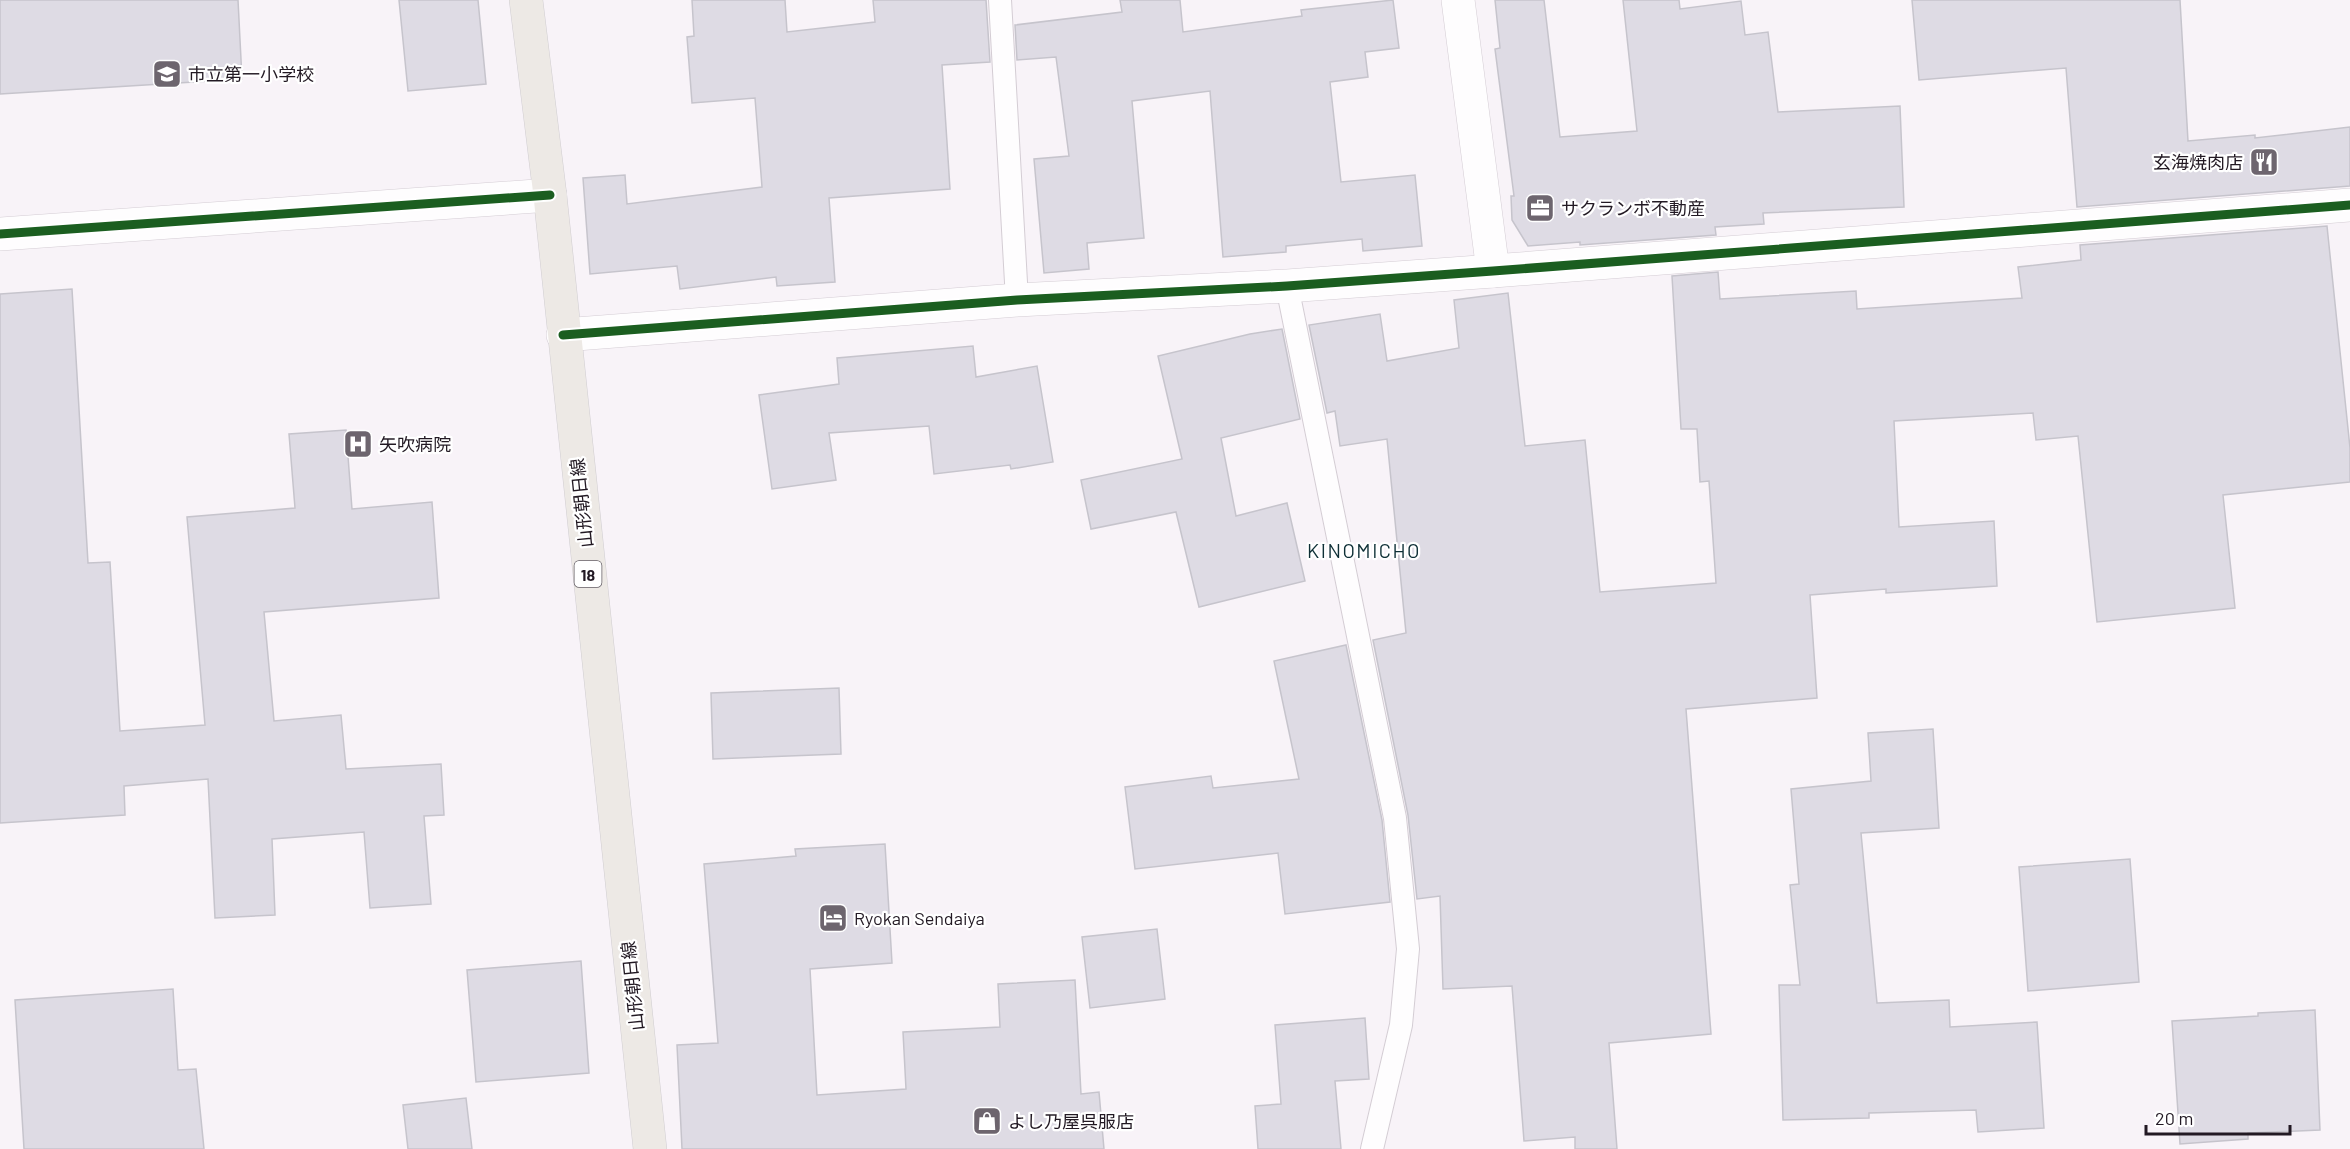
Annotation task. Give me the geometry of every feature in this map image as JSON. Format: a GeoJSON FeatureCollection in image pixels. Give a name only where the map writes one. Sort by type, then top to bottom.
{"type":"FeatureCollection","features":[{"type":"Feature","properties":{"kind":"main road","name":"山形朝日線"},"geometry":{"type":"LineString","coordinates":[[526,0],[550,195],[650,1149]]}},
{"type":"Feature","properties":{"kind":"street"},"geometry":{"type":"LineString","coordinates":[[1458,0],[1493,272]]}},
{"type":"Feature","properties":{"kind":"street"},"geometry":{"type":"LineString","coordinates":[[0,234],[550,195]]}},
{"type":"Feature","properties":{"kind":"street"},"geometry":{"type":"LineString","coordinates":[[563,335],[1017,300],[1287,286],[1493,272],[2350,205]]}},
{"type":"Feature","properties":{"kind":"lane"},"geometry":{"type":"LineString","coordinates":[[1000,0],[1017,300]]}},
{"type":"Feature","properties":{"kind":"lane"},"geometry":{"type":"LineString","coordinates":[[1287,286],[1395,818],[1408,949],[1401,1025],[1372,1149]]}},
{"type":"Feature","properties":{"kind":"building"},"geometry":{"type":"Polygon","coordinates":[[[0,0],[238,0],[242,79],[0,94],[0,0]]]}},
{"type":"Feature","properties":{"kind":"building"},"geometry":{"type":"Polygon","coordinates":[[[399,0],[478,0],[486,84],[408,91],[399,0]]]}},
{"type":"Feature","properties":{"kind":"building"},"geometry":{"type":"Polygon","coordinates":[[[692,0],[785,0],[787,32],[875,22],[873,0],[986,0],[990,62],[942,65],[950,189],[829,198],[835,282],[777,286],[776,277],[680,289],[677,266],[590,274],[583,178],[625,175],[627,204],[762,187],[755,98],[692,103],[687,37],[694,36],[692,0]]]}},
{"type":"Feature","properties":{"kind":"building"},"geometry":{"type":"Polygon","coordinates":[[[1120,0],[1180,0],[1183,32],[1302,16],[1301,10],[1393,0],[1399,48],[1365,52],[1368,77],[1330,82],[1341,182],[1415,175],[1422,246],[1363,251],[1362,239],[1286,246],[1286,252],[1223,257],[1210,91],[1132,101],[1144,238],[1087,243],[1089,269],[1044,273],[1034,159],[1069,156],[1056,57],[1017,60],[1015,25],[1122,12],[1120,0]]]}},
{"type":"Feature","properties":{"kind":"building"},"geometry":{"type":"Polygon","coordinates":[[[1495,0],[1544,0],[1560,137],[1637,131],[1623,0],[1679,0],[1680,9],[1741,1],[1745,35],[1768,32],[1778,112],[1900,106],[1904,207],[1763,213],[1764,224],[1715,227],[1716,235],[1580,245],[1580,242],[1528,246],[1512,220],[1511,196],[1514,196],[1495,49],[1500,48],[1495,0]]]}},
{"type":"Feature","properties":{"kind":"building"},"geometry":{"type":"Polygon","coordinates":[[[1912,0],[2180,0],[2188,141],[2255,135],[2255,138],[2350,127],[2350,186],[2077,207],[2066,68],[1919,80],[1912,0]]]}},
{"type":"Feature","properties":{"kind":"building"},"geometry":{"type":"Polygon","coordinates":[[[2327,226],[2350,448],[2350,482],[2223,495],[2235,608],[2097,622],[2078,436],[2036,440],[2033,413],[1894,421],[1899,527],[1994,521],[1997,586],[1886,593],[1886,589],[1810,595],[1817,698],[1686,709],[1711,1034],[1609,1043],[1617,1149],[1575,1149],[1575,1137],[1524,1141],[1512,986],[1443,989],[1440,896],[1417,899],[1408,815],[1373,640],[1406,633],[1387,439],[1340,446],[1335,411],[1327,413],[1309,325],[1380,314],[1387,361],[1459,348],[1454,300],[1508,293],[1525,446],[1585,440],[1600,592],[1716,583],[1709,481],[1700,482],[1697,429],[1681,429],[1672,276],[1718,272],[1720,299],[1856,291],[1857,309],[2022,298],[2018,267],[2081,260],[2080,245],[2327,226]]]}},
{"type":"Feature","properties":{"kind":"building"},"geometry":{"type":"Polygon","coordinates":[[[72,289],[88,563],[110,562],[120,731],[205,725],[187,517],[295,508],[289,434],[346,430],[352,509],[432,502],[439,598],[264,612],[274,721],[341,715],[346,769],[441,764],[444,815],[424,816],[431,904],[370,908],[364,832],[272,839],[275,915],[215,918],[208,779],[124,786],[125,815],[0,823],[0,294],[72,289]]]}},
{"type":"Feature","properties":{"kind":"building"},"geometry":{"type":"Polygon","coordinates":[[[1282,329],[1300,419],[1221,438],[1236,516],[1287,503],[1305,581],[1199,607],[1176,512],[1091,529],[1081,480],[1182,459],[1158,356],[1250,334],[1282,329]]]}},
{"type":"Feature","properties":{"kind":"building"},"geometry":{"type":"Polygon","coordinates":[[[973,346],[976,377],[1037,366],[1053,462],[1011,469],[1010,465],[934,474],[929,426],[829,433],[836,480],[772,489],[759,395],[839,384],[837,358],[973,346]]]}},
{"type":"Feature","properties":{"kind":"building"},"geometry":{"type":"Polygon","coordinates":[[[1346,645],[1382,820],[1390,902],[1285,914],[1278,853],[1135,869],[1125,787],[1211,776],[1213,788],[1299,779],[1274,661],[1346,645]]]}},
{"type":"Feature","properties":{"kind":"building"},"geometry":{"type":"Polygon","coordinates":[[[839,688],[841,754],[713,759],[711,693],[839,688]]]}},
{"type":"Feature","properties":{"kind":"building"},"geometry":{"type":"Polygon","coordinates":[[[1933,729],[1939,828],[1861,833],[1877,1003],[1949,1000],[1950,1027],[2037,1022],[2044,1128],[1978,1132],[1976,1110],[1869,1113],[1869,1118],[1783,1120],[1779,985],[1800,985],[1790,885],[1799,884],[1791,789],[1871,781],[1868,733],[1933,729]]]}},
{"type":"Feature","properties":{"kind":"building"},"geometry":{"type":"Polygon","coordinates":[[[885,844],[892,963],[810,969],[817,1095],[906,1089],[903,1032],[1000,1027],[998,984],[1075,980],[1081,1094],[1099,1092],[1104,1149],[682,1149],[677,1045],[718,1043],[704,864],[796,856],[795,849],[885,844]]]}},
{"type":"Feature","properties":{"kind":"building"},"geometry":{"type":"Polygon","coordinates":[[[2130,859],[2139,982],[2028,991],[2019,867],[2130,859]]]}},
{"type":"Feature","properties":{"kind":"building"},"geometry":{"type":"Polygon","coordinates":[[[1157,929],[1165,999],[1090,1008],[1082,937],[1157,929]]]}},
{"type":"Feature","properties":{"kind":"building"},"geometry":{"type":"Polygon","coordinates":[[[581,961],[589,1073],[476,1082],[467,970],[581,961]]]}},
{"type":"Feature","properties":{"kind":"building"},"geometry":{"type":"Polygon","coordinates":[[[173,989],[178,1070],[196,1069],[204,1149],[24,1149],[15,1000],[173,989]]]}},
{"type":"Feature","properties":{"kind":"building"},"geometry":{"type":"Polygon","coordinates":[[[2315,1010],[2320,1130],[2248,1133],[2248,1139],[2180,1144],[2172,1021],[2315,1010]]]}},
{"type":"Feature","properties":{"kind":"building"},"geometry":{"type":"Polygon","coordinates":[[[1365,1018],[1369,1079],[1335,1081],[1341,1149],[1258,1149],[1255,1106],[1281,1104],[1275,1025],[1365,1018]]]}},
{"type":"Feature","properties":{"kind":"building"},"geometry":{"type":"Polygon","coordinates":[[[466,1098],[472,1149],[408,1149],[403,1105],[466,1098]]]}},
{"type":"Feature","properties":{"kind":"cycle path"},"geometry":{"type":"LineString","coordinates":[[0,234],[550,195]]}},
{"type":"Feature","properties":{"kind":"cycle path"},"geometry":{"type":"LineString","coordinates":[[563,335],[1017,300],[1287,286],[2350,205]]}},
{"type":"Feature","properties":{"kind":"place","name":"市立第一小学校"},"geometry":{"type":"Point","coordinates":[167,74]}},
{"type":"Feature","properties":{"kind":"place","name":"玄海焼肉店"},"geometry":{"type":"Point","coordinates":[2264,162]}},
{"type":"Feature","properties":{"kind":"place","name":"サクランボ不動産"},"geometry":{"type":"Point","coordinates":[1540,208]}},
{"type":"Feature","properties":{"kind":"place","name":"矢吹病院"},"geometry":{"type":"Point","coordinates":[358,444]}},
{"type":"Feature","properties":{"kind":"place","name":"Ryokan Sendaiya"},"geometry":{"type":"Point","coordinates":[833,918]}},
{"type":"Feature","properties":{"kind":"place","name":"よし乃屋呉服店"},"geometry":{"type":"Point","coordinates":[987,1121]}},
{"type":"Feature","properties":{"kind":"district","name":"KINOMICHO"},"geometry":{"type":"Point","coordinates":[1364,550]}}]}
